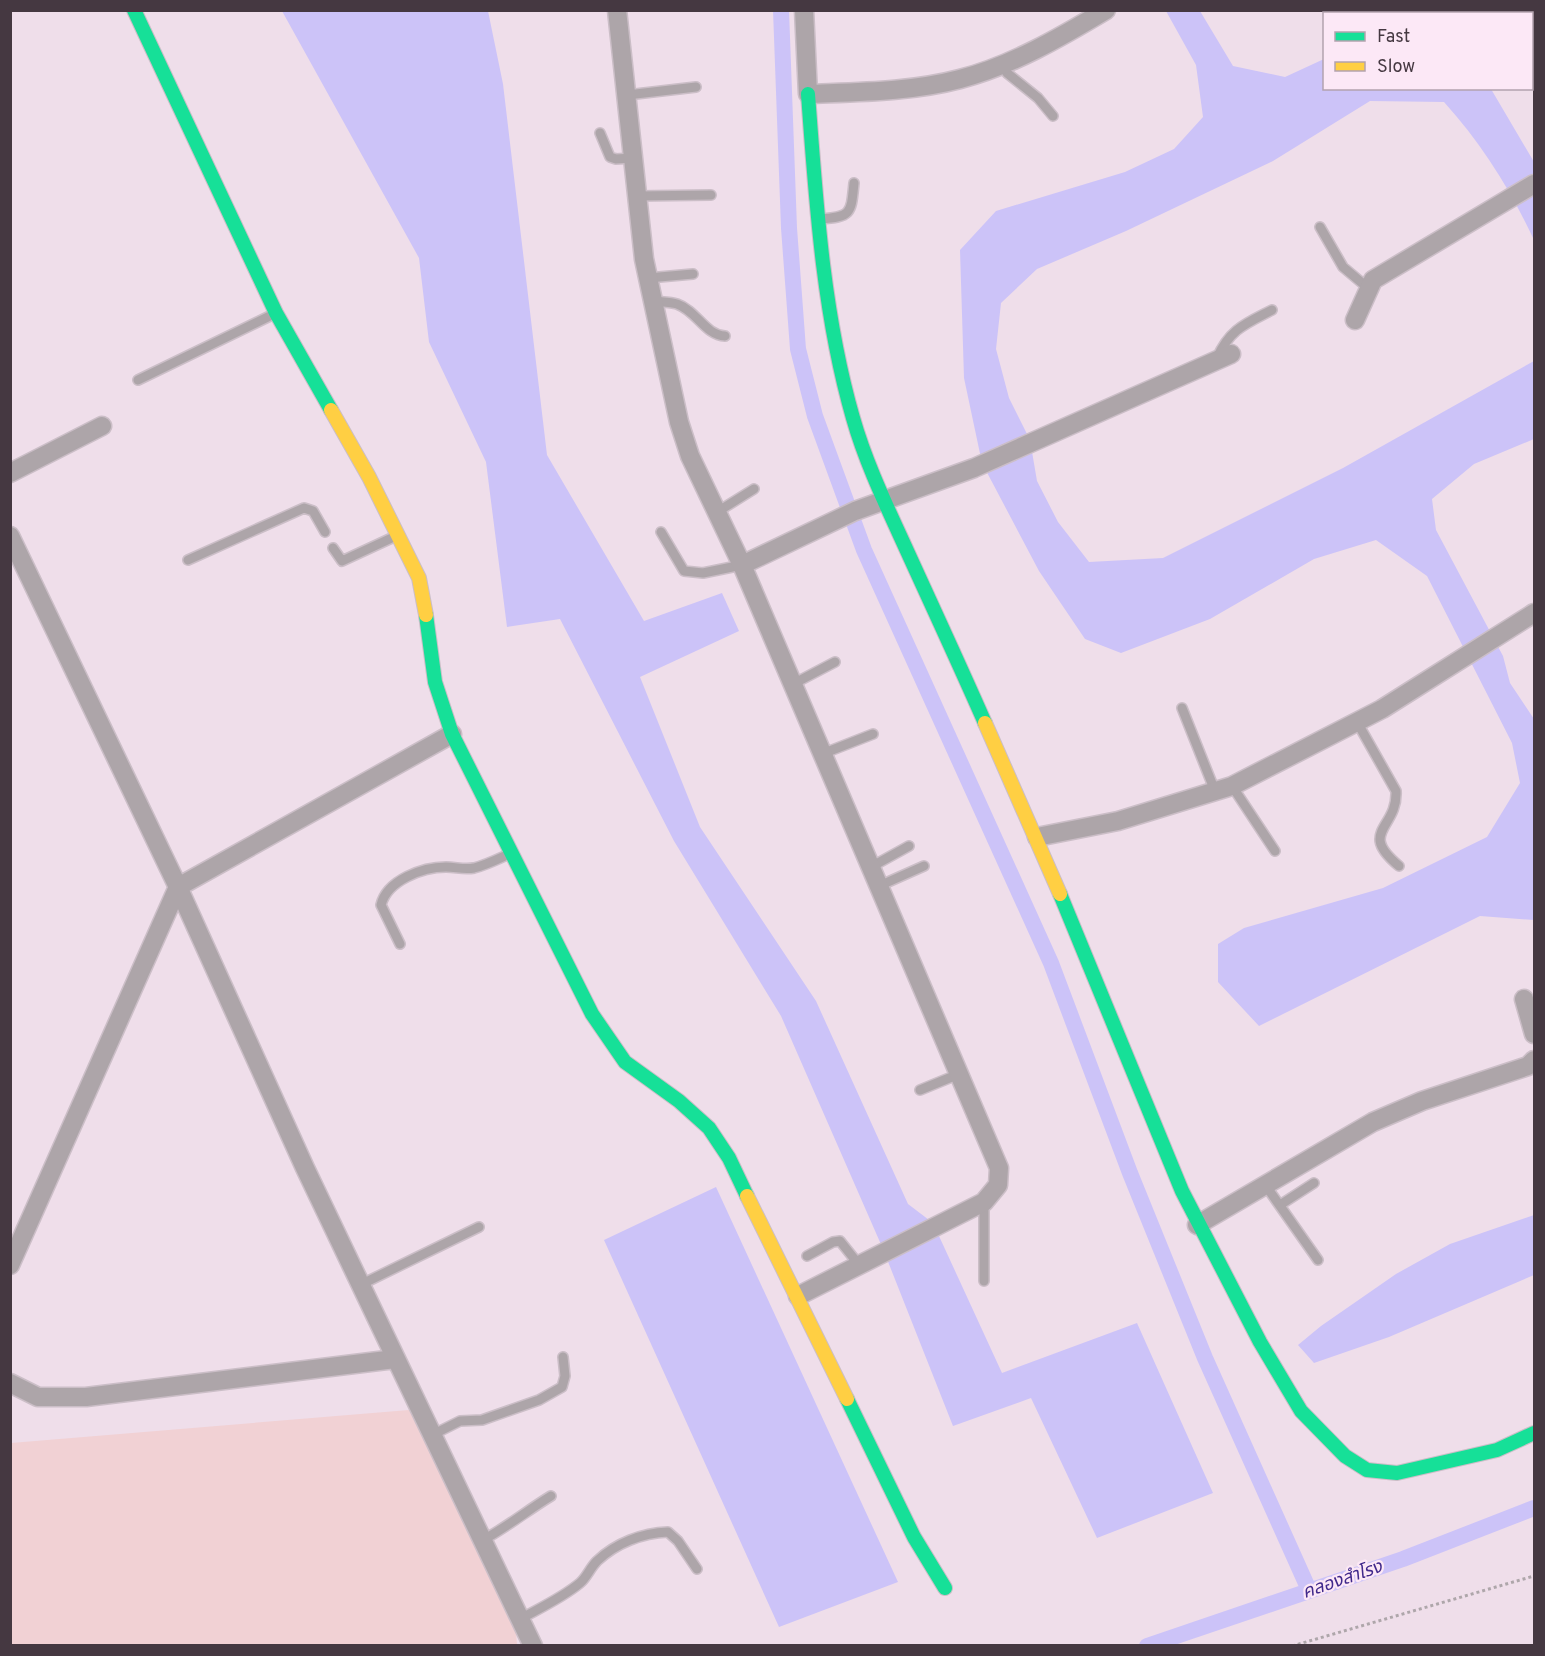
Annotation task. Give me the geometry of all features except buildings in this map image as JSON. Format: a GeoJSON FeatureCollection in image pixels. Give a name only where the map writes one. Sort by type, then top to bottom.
{"type":"FeatureCollection","features":[{"type":"Feature","properties":{"kind":"street"},"geometry":{"type":"LineString","coordinates":[[134,10],[276,313],[369,477],[419,578],[425,604],[435,682],[452,734],[592,1014],[625,1062],[679,1101],[709,1128],[729,1158],[914,1537],[945,1588]]}},
{"type":"Feature","properties":{"kind":"street"},"geometry":{"type":"LineString","coordinates":[[617,10],[648,278],[679,422],[690,456],[742,565],[999,1168],[998,1185],[984,1202],[798,1296]]}},
{"type":"Feature","properties":{"kind":"street"},"geometry":{"type":"LineString","coordinates":[[804,10],[808,94],[820,220],[839,366],[854,421],[884,500],[1037,837],[1197,1225],[1301,1411],[1345,1456],[1367,1470],[1396,1473],[1497,1450],[1534,1433]]}},
{"type":"Feature","properties":{"kind":"street"},"geometry":{"type":"LineString","coordinates":[[808,94],[880,91],[959,79],[1029,52],[1106,10]]}},
{"type":"Feature","properties":{"kind":"street"},"geometry":{"type":"LineString","coordinates":[[1355,320],[1368,288],[1382,274],[1534,184]]}},
{"type":"Feature","properties":{"kind":"street"},"geometry":{"type":"LineString","coordinates":[[742,565],[855,511],[974,468],[1224,357]]}},
{"type":"Feature","properties":{"kind":"street"},"geometry":{"type":"LineString","coordinates":[[10,473],[102,426]]}},
{"type":"Feature","properties":{"kind":"street"},"geometry":{"type":"LineString","coordinates":[[10,536],[178,887],[360,1285],[533,1646]]}},
{"type":"Feature","properties":{"kind":"street"},"geometry":{"type":"LineString","coordinates":[[1037,837],[1118,821],[1223,789],[1357,722],[1467,657],[1497,635],[1534,613]]}},
{"type":"Feature","properties":{"kind":"street"},"geometry":{"type":"LineString","coordinates":[[10,1265],[178,887],[452,734]]}},
{"type":"Feature","properties":{"kind":"street"},"geometry":{"type":"LineString","coordinates":[[1524,999],[1534,1034]]}},
{"type":"Feature","properties":{"kind":"street"},"geometry":{"type":"LineString","coordinates":[[1197,1225],[1374,1122],[1422,1101],[1520,1069],[1534,1060]]}},
{"type":"Feature","properties":{"kind":"street"},"geometry":{"type":"LineString","coordinates":[[10,1383],[38,1397],[86,1397],[395,1359]]}},
{"type":"Feature","properties":{"kind":"lane"},"geometry":{"type":"LineString","coordinates":[[1002,63],[1007,73],[1038,98],[1053,116]]}},
{"type":"Feature","properties":{"kind":"lane"},"geometry":{"type":"LineString","coordinates":[[627,95],[696,87]]}},
{"type":"Feature","properties":{"kind":"lane"},"geometry":{"type":"LineString","coordinates":[[600,133],[610,157],[633,158]]}},
{"type":"Feature","properties":{"kind":"lane"},"geometry":{"type":"LineString","coordinates":[[820,220],[846,215],[851,209],[854,183]]}},
{"type":"Feature","properties":{"kind":"lane"},"geometry":{"type":"LineString","coordinates":[[637,196],[711,195]]}},
{"type":"Feature","properties":{"kind":"lane"},"geometry":{"type":"LineString","coordinates":[[1320,226],[1343,267],[1368,288]]}},
{"type":"Feature","properties":{"kind":"lane"},"geometry":{"type":"LineString","coordinates":[[648,278],[693,274]]}},
{"type":"Feature","properties":{"kind":"lane"},"geometry":{"type":"LineString","coordinates":[[653,301],[677,304],[696,316],[714,334],[725,336]]}},
{"type":"Feature","properties":{"kind":"lane"},"geometry":{"type":"LineString","coordinates":[[1224,357],[1224,341],[1237,328],[1272,310]]}},
{"type":"Feature","properties":{"kind":"lane"},"geometry":{"type":"LineString","coordinates":[[138,380],[276,313]]}},
{"type":"Feature","properties":{"kind":"lane"},"geometry":{"type":"LineString","coordinates":[[717,512],[754,489]]}},
{"type":"Feature","properties":{"kind":"lane"},"geometry":{"type":"LineString","coordinates":[[188,560],[304,508],[313,511],[325,532]]}},
{"type":"Feature","properties":{"kind":"lane"},"geometry":{"type":"LineString","coordinates":[[661,532],[684,571],[703,573],[742,565]]}},
{"type":"Feature","properties":{"kind":"lane"},"geometry":{"type":"LineString","coordinates":[[333,548],[342,561],[398,535]]}},
{"type":"Feature","properties":{"kind":"lane"},"geometry":{"type":"LineString","coordinates":[[793,684],[835,662]]}},
{"type":"Feature","properties":{"kind":"lane"},"geometry":{"type":"LineString","coordinates":[[1182,708],[1223,789],[1275,851]]}},
{"type":"Feature","properties":{"kind":"lane"},"geometry":{"type":"LineString","coordinates":[[1357,722],[1396,791],[1396,802],[1380,835],[1379,842],[1382,852],[1399,866]]}},
{"type":"Feature","properties":{"kind":"lane"},"geometry":{"type":"LineString","coordinates":[[822,753],[873,735]]}},
{"type":"Feature","properties":{"kind":"lane"},"geometry":{"type":"LineString","coordinates":[[871,867],[909,846]]}},
{"type":"Feature","properties":{"kind":"lane"},"geometry":{"type":"LineString","coordinates":[[400,944],[381,905],[391,887],[413,875],[434,868],[449,867],[461,870],[476,867],[511,853]]}},
{"type":"Feature","properties":{"kind":"lane"},"geometry":{"type":"LineString","coordinates":[[879,886],[924,866]]}},
{"type":"Feature","properties":{"kind":"lane"},"geometry":{"type":"LineString","coordinates":[[920,1090],[959,1074]]}},
{"type":"Feature","properties":{"kind":"lane"},"geometry":{"type":"LineString","coordinates":[[1280,1205],[1314,1184]]}},
{"type":"Feature","properties":{"kind":"lane"},"geometry":{"type":"LineString","coordinates":[[1266,1186],[1318,1260]]}},
{"type":"Feature","properties":{"kind":"lane"},"geometry":{"type":"LineString","coordinates":[[984,1202],[984,1281]]}},
{"type":"Feature","properties":{"kind":"lane"},"geometry":{"type":"LineString","coordinates":[[360,1285],[479,1227]]}},
{"type":"Feature","properties":{"kind":"lane"},"geometry":{"type":"LineString","coordinates":[[807,1256],[833,1242],[840,1241],[860,1266]]}},
{"type":"Feature","properties":{"kind":"lane"},"geometry":{"type":"LineString","coordinates":[[432,1435],[460,1421],[482,1420],[539,1400],[562,1387],[565,1376],[562,1357]]}},
{"type":"Feature","properties":{"kind":"lane"},"geometry":{"type":"LineString","coordinates":[[483,1540],[513,1524],[530,1509],[552,1496]]}},
{"type":"Feature","properties":{"kind":"lane"},"geometry":{"type":"LineString","coordinates":[[520,1619],[570,1591],[582,1581],[596,1562],[619,1545],[649,1533],[668,1532],[678,1541],[697,1569]]}},
{"type":"Feature","properties":{"kind":"path"},"geometry":{"type":"LineString","coordinates":[[1292,1646],[1534,1576]]}},
{"type":"Feature","properties":{"kind":"shaded area"},"geometry":{"type":"Polygon","coordinates":[[[282,11],[488,11],[503,84],[547,455],[644,621],[722,593],[739,631],[640,677],[700,827],[816,1001],[908,1204],[933,1223],[1002,1373],[1137,1323],[1213,1493],[1097,1538],[1031,1398],[953,1426],[883,1249],[781,1016],[674,841],[560,619],[507,627],[486,462],[429,342],[419,258],[282,11]]]}},
{"type":"Feature","properties":{"kind":"shaded area"},"geometry":{"type":"Polygon","coordinates":[[[1166,11],[1200,11],[1233,66],[1285,77],[1323,59],[1323,90],[1492,90],[1534,162],[1534,240],[1494,168],[1471,134],[1444,102],[1370,101],[1273,161],[1126,231],[1037,269],[1001,303],[996,349],[1009,398],[1030,440],[1037,481],[1058,522],[1089,562],[1163,558],[1343,468],[1534,361],[1534,439],[1474,464],[1432,499],[1436,530],[1503,656],[1510,683],[1534,719],[1534,920],[1480,916],[1259,1026],[1218,982],[1218,944],[1244,928],[1383,888],[1487,837],[1520,783],[1512,743],[1427,576],[1376,540],[1314,559],[1210,619],[1121,653],[1085,639],[1039,571],[982,463],[964,378],[960,250],[996,211],[1125,172],[1174,149],[1203,117],[1196,65],[1166,11]]]}},
{"type":"Feature","properties":{"kind":"shaded area"},"geometry":{"type":"Polygon","coordinates":[[[716,1187],[898,1582],[779,1627],[604,1240],[716,1187]]]}},
{"type":"Feature","properties":{"kind":"shaded area"},"geometry":{"type":"Polygon","coordinates":[[[1534,1215],[1534,1275],[1389,1337],[1314,1363],[1298,1345],[1321,1326],[1396,1274],[1450,1244],[1534,1215]]]}},
{"type":"Feature","properties":{"kind":"shaded area"},"geometry":{"type":"Polygon","coordinates":[[[409,1410],[515,1619],[517,1645],[11,1646],[11,1443],[409,1410]]]}},
{"type":"Feature","properties":{"kind":"waterway"},"geometry":{"type":"LineString","coordinates":[[781,10],[789,228],[798,349],[815,416],[864,550],[1051,963],[1130,1173],[1205,1358],[1309,1590]]}},
{"type":"Feature","properties":{"kind":"waterway","name":"คลองสำโรง"},"geometry":{"type":"LineString","coordinates":[[1147,1646],[1403,1559],[1534,1508]]}},
{"type":"Feature","properties":{"kind":"traffic: fast"},"geometry":{"type":"LineString","coordinates":[[134,10],[276,313],[331,410]]}},
{"type":"Feature","properties":{"kind":"traffic: fast"},"geometry":{"type":"LineString","coordinates":[[808,94],[822,258],[834,339],[853,418],[878,486],[985,723]]}},
{"type":"Feature","properties":{"kind":"traffic: fast"},"geometry":{"type":"LineString","coordinates":[[426,615],[435,682],[452,734],[592,1014],[625,1062],[679,1101],[709,1128],[729,1158],[747,1196]]}},
{"type":"Feature","properties":{"kind":"traffic: fast"},"geometry":{"type":"LineString","coordinates":[[1060,894],[1182,1191],[1260,1342],[1301,1411],[1345,1456],[1367,1470],[1397,1473],[1497,1450],[1534,1433]]}},
{"type":"Feature","properties":{"kind":"traffic: fast"},"geometry":{"type":"LineString","coordinates":[[847,1399],[914,1537],[945,1588]]}},
{"type":"Feature","properties":{"kind":"traffic: slow"},"geometry":{"type":"LineString","coordinates":[[331,410],[369,477],[419,578],[426,615]]}},
{"type":"Feature","properties":{"kind":"traffic: slow"},"geometry":{"type":"LineString","coordinates":[[985,723],[1060,894]]}},
{"type":"Feature","properties":{"kind":"traffic: slow"},"geometry":{"type":"LineString","coordinates":[[747,1196],[847,1399]]}}]}
